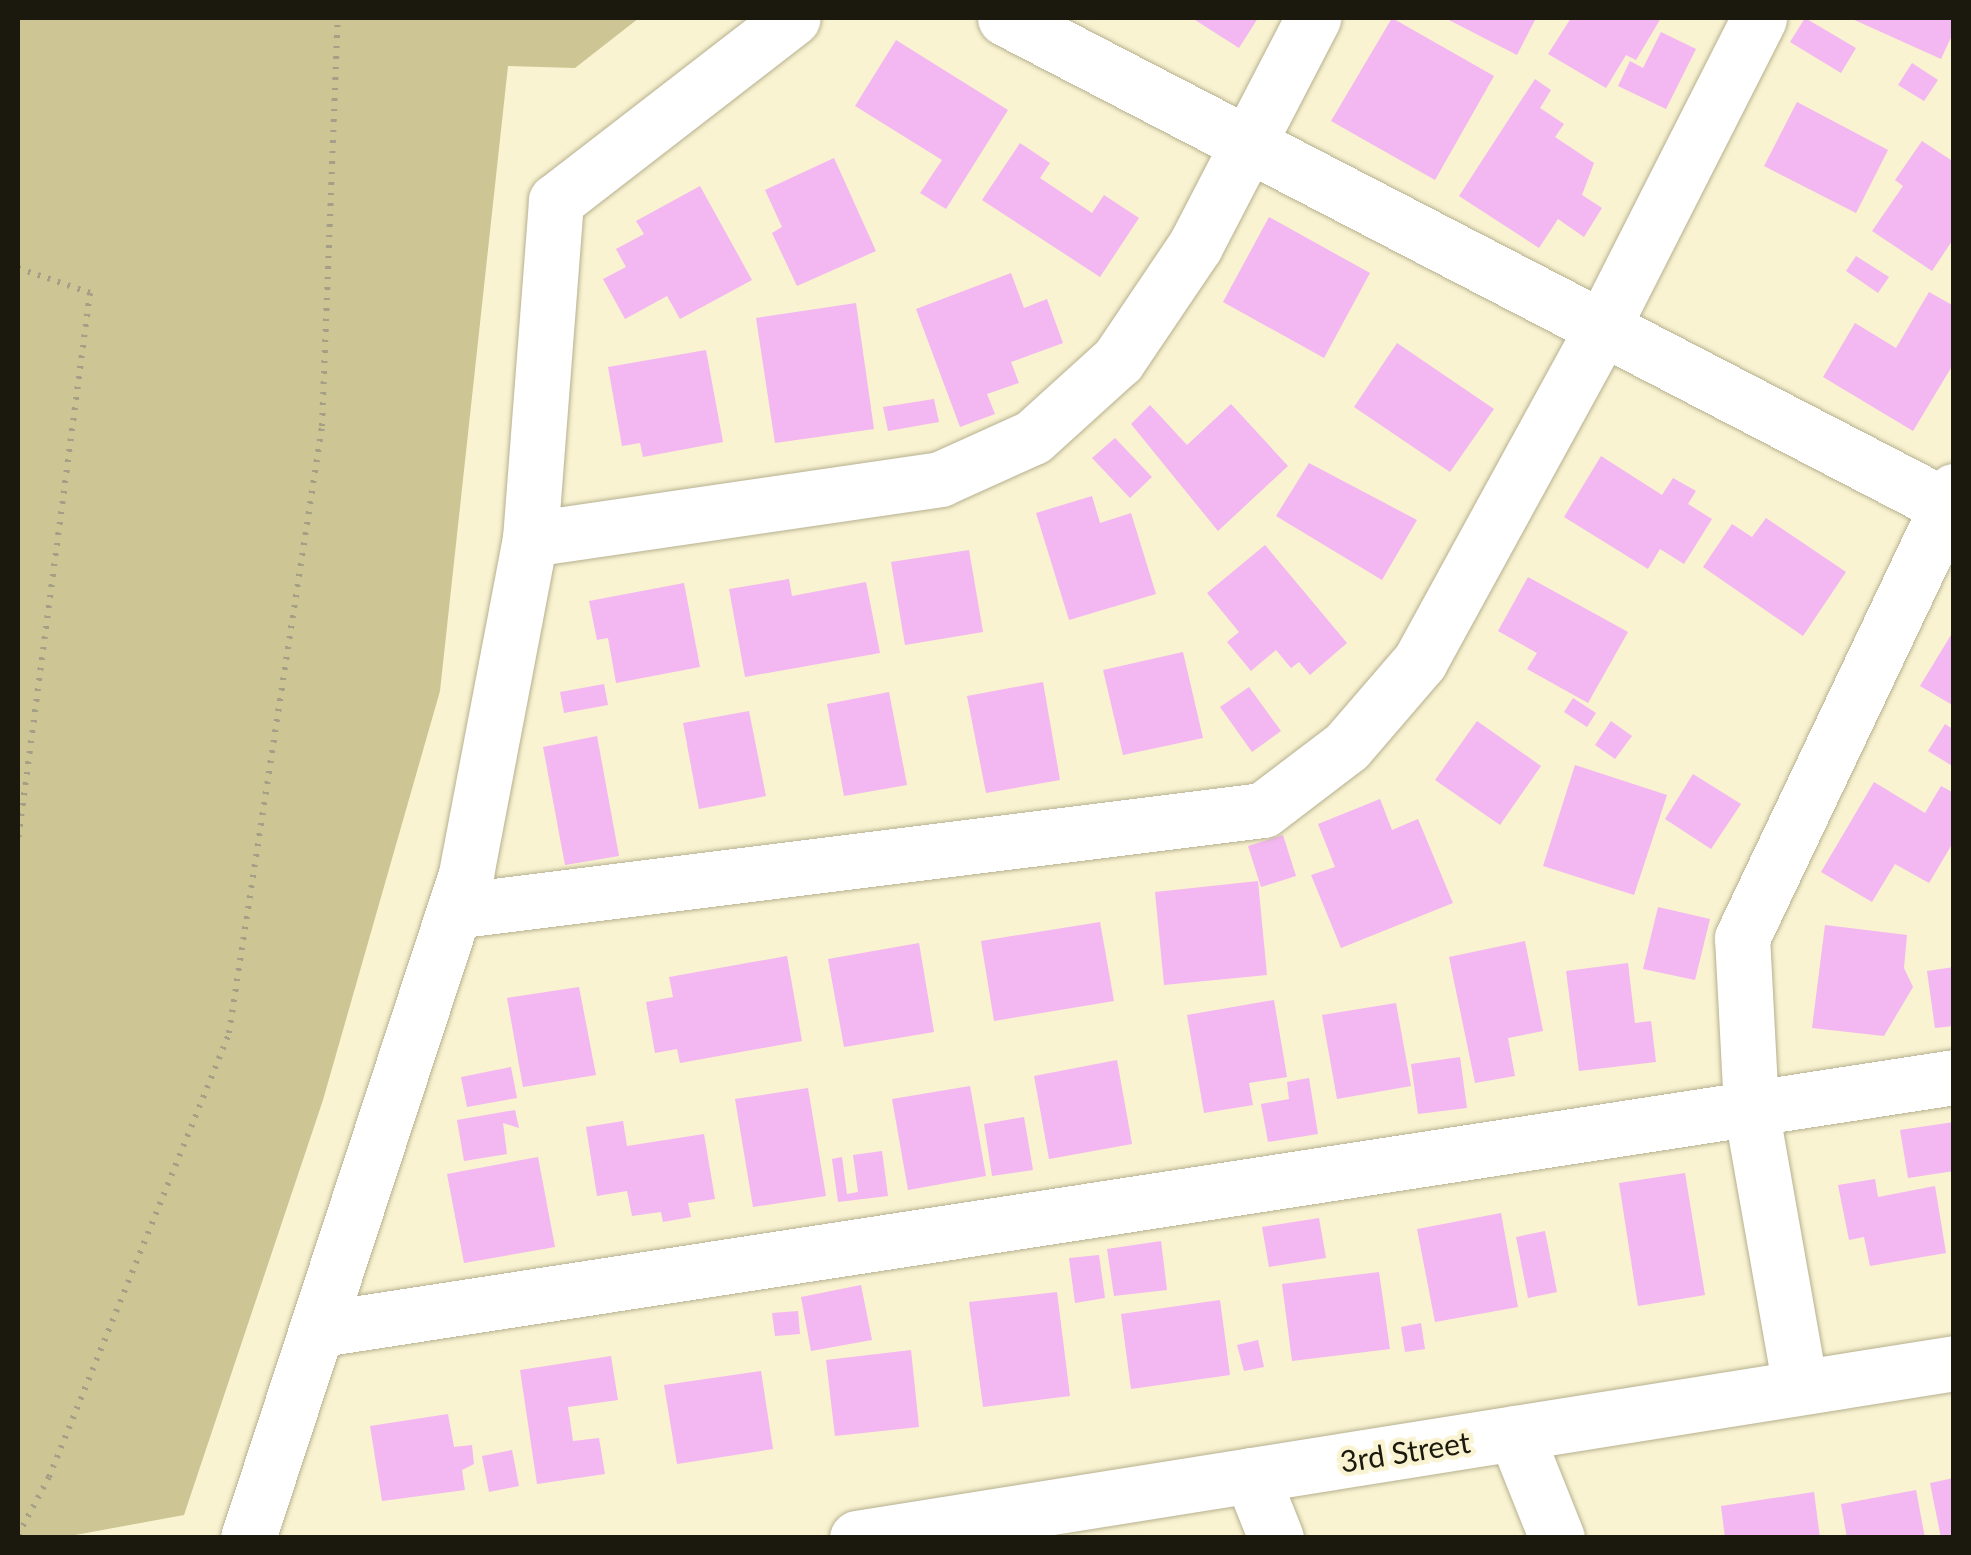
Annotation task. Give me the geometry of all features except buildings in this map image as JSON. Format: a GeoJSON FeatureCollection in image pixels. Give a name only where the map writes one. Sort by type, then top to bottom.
{"type":"FeatureCollection","features":[{"type":"Feature","properties":{"kind":"street"},"geometry":{"type":"LineString","coordinates":[[248,1538],[321,1329],[454,911],[530,538],[556,201],[793,18]]}},
{"type":"Feature","properties":{"kind":"street"},"geometry":{"type":"LineString","coordinates":[[1005,18],[1602,328],[1951,502],[1742,938],[1750,1108],[1800,1388]]}},
{"type":"Feature","properties":{"kind":"street"},"geometry":{"type":"LineString","coordinates":[[530,538],[940,479],[1033,437],[1118,360],[1195,246],[1314,18]]}},
{"type":"Feature","properties":{"kind":"street"},"geometry":{"type":"LineString","coordinates":[[454,911],[1263,810],[1347,746],[1420,661],[1602,328],[1759,18]]}},
{"type":"Feature","properties":{"kind":"street"},"geometry":{"type":"LineString","coordinates":[[321,1329],[1954,1076]]}},
{"type":"Feature","properties":{"kind":"street","name":"3rd Street"},"geometry":{"type":"LineString","coordinates":[[858,1538],[1954,1363]]}},
{"type":"Feature","properties":{"kind":"street"},"geometry":{"type":"LineString","coordinates":[[1515,1433],[1556,1538]]}},
{"type":"Feature","properties":{"kind":"street"},"geometry":{"type":"LineString","coordinates":[[1251,1476],[1276,1538]]}},
{"type":"Feature","properties":{"kind":"path"},"geometry":{"type":"LineString","coordinates":[[18,1535],[49,1477],[228,1032],[322,426],[338,18]]}},
{"type":"Feature","properties":{"kind":"path"},"geometry":{"type":"LineString","coordinates":[[18,268],[90,293],[18,842]]}},
{"type":"Feature","properties":{"kind":"shaded area"},"geometry":{"type":"Polygon","coordinates":[[[18,18],[639,18],[575,68],[508,66],[440,691],[323,1100],[184,1515],[59,1538],[18,1537],[18,18]]]}}]}
